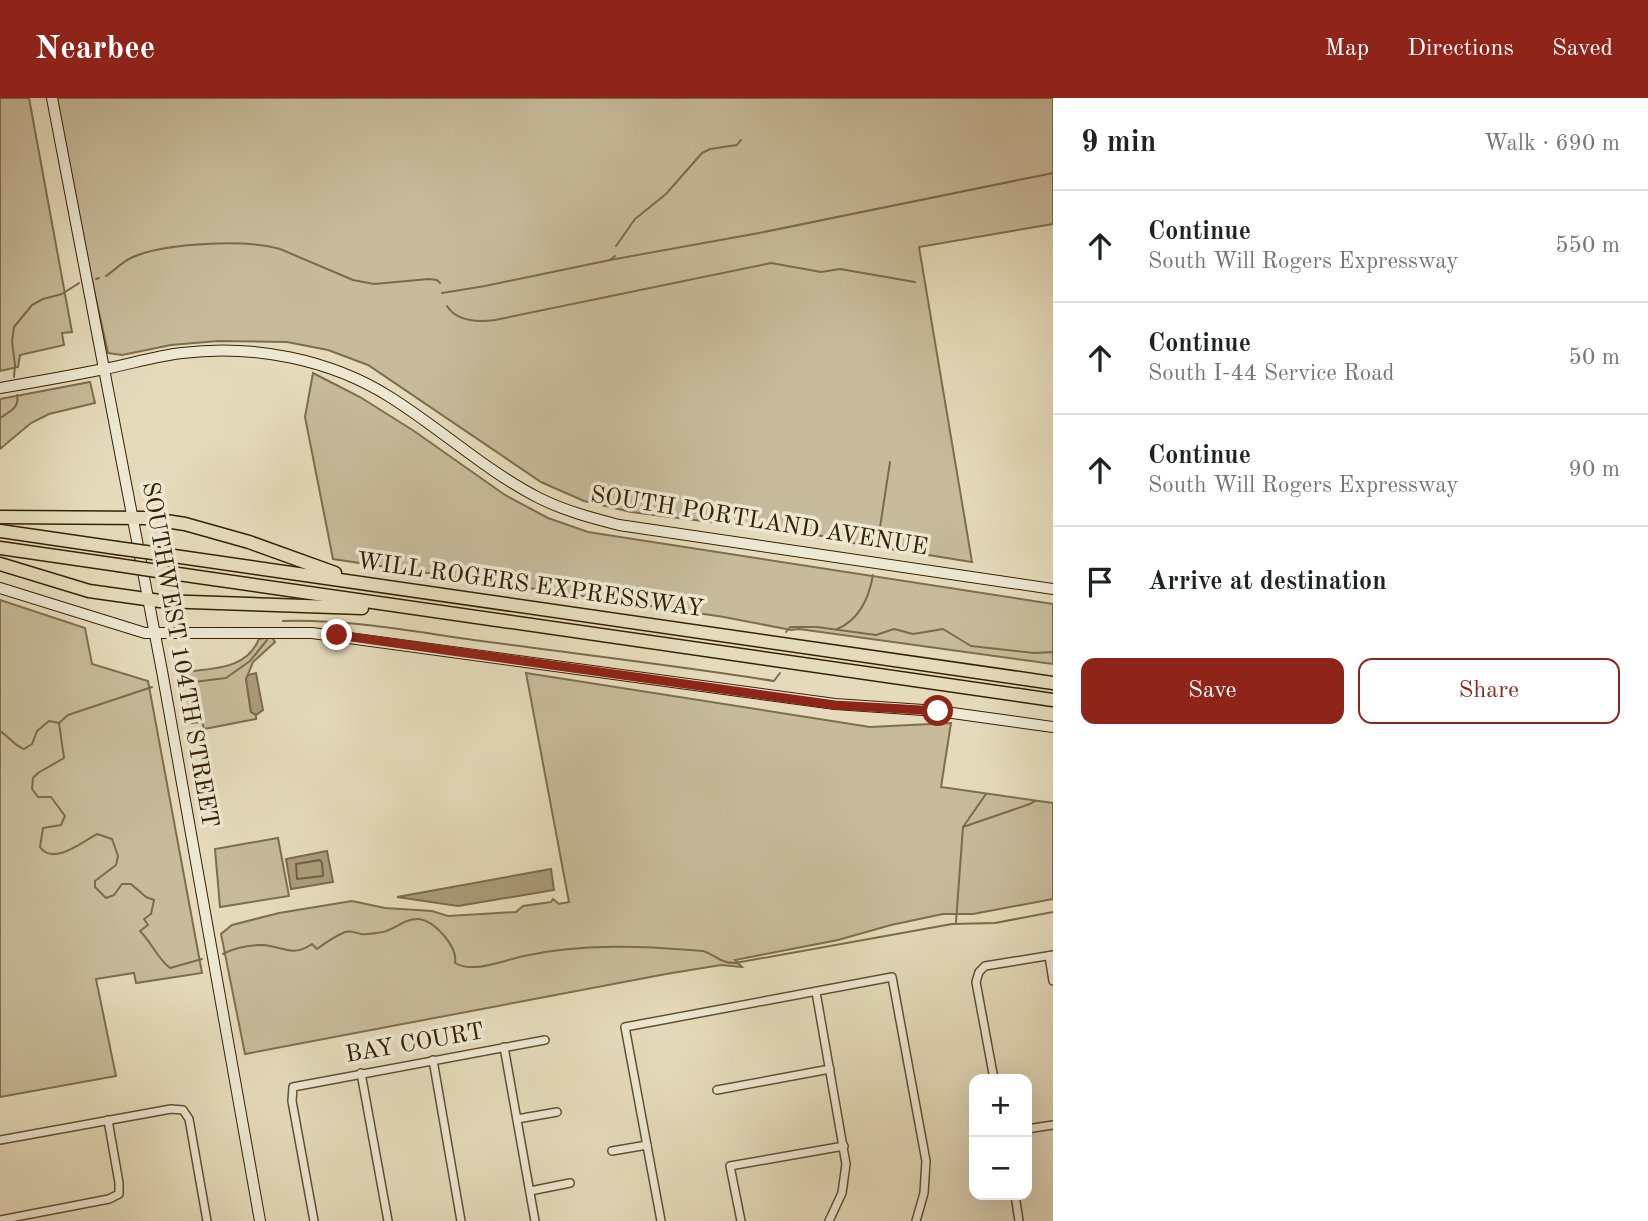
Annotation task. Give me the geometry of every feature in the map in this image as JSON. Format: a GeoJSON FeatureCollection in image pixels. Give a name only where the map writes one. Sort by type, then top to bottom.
{"type":"FeatureCollection","features":[{"type":"Feature","properties":{"kind":"highway"},"geometry":{"type":"LineString","coordinates":[[0,517],[133,518],[172,522],[212,530],[369,584]]}},
{"type":"Feature","properties":{"kind":"highway","name":"WILL ROGERS EXPRESSWAY"},"geometry":{"type":"LineString","coordinates":[[0,531],[1053,684]]}},
{"type":"Feature","properties":{"kind":"highway","name":"WILL ROGERS EXPRESSWAY"},"geometry":{"type":"LineString","coordinates":[[0,548],[1053,700]]}},
{"type":"Feature","properties":{"kind":"highway"},"geometry":{"type":"LineString","coordinates":[[0,564],[71,587],[148,599],[425,610]]}},
{"type":"Feature","properties":{"kind":"main road","name":"SOUTHWEST 104TH STREET"},"geometry":{"type":"LineString","coordinates":[[52,98],[133,518],[260,1221]]}},
{"type":"Feature","properties":{"kind":"main road","name":"SOUTH PORTLAND AVENUE"},"geometry":{"type":"LineString","coordinates":[[0,388],[182,353],[242,351],[292,358],[355,378],[390,396],[481,461],[539,498],[578,514],[620,525],[1053,589]]}},
{"type":"Feature","properties":{"kind":"main road"},"geometry":{"type":"LineString","coordinates":[[0,587],[145,633],[312,632],[835,705],[938,711],[1053,727]]}},
{"type":"Feature","properties":{"kind":"street"},"geometry":{"type":"LineString","coordinates":[[993,1074],[976,982],[979,972],[987,966],[1051,956],[1053,981]]}},
{"type":"Feature","properties":{"kind":"street"},"geometry":{"type":"LineString","coordinates":[[662,1221],[625,1027],[892,977],[926,1161],[924,1193],[916,1221]]}},
{"type":"Feature","properties":{"kind":"street"},"geometry":{"type":"LineString","coordinates":[[816,992],[846,1169],[843,1187],[829,1221]]}},
{"type":"Feature","properties":{"kind":"street","name":"BAY COURT"},"geometry":{"type":"LineString","coordinates":[[314,1221],[292,1101],[293,1087],[545,1040]]}},
{"type":"Feature","properties":{"kind":"street"},"geometry":{"type":"LineString","coordinates":[[505,1047],[535,1221]]}},
{"type":"Feature","properties":{"kind":"street"},"geometry":{"type":"LineString","coordinates":[[433,1060],[461,1221]]}},
{"type":"Feature","properties":{"kind":"street"},"geometry":{"type":"LineString","coordinates":[[717,1090],[830,1069]]}},
{"type":"Feature","properties":{"kind":"street"},"geometry":{"type":"LineString","coordinates":[[361,1073],[388,1221]]}},
{"type":"Feature","properties":{"kind":"street"},"geometry":{"type":"LineString","coordinates":[[0,1140],[171,1108],[183,1110],[189,1119],[206,1221]]}},
{"type":"Feature","properties":{"kind":"street"},"geometry":{"type":"LineString","coordinates":[[517,1119],[557,1112]]}},
{"type":"Feature","properties":{"kind":"street"},"geometry":{"type":"LineString","coordinates":[[0,1220],[108,1199],[119,1194],[108,1121]]}},
{"type":"Feature","properties":{"kind":"street"},"geometry":{"type":"LineString","coordinates":[[1032,1128],[1053,1125]]}},
{"type":"Feature","properties":{"kind":"street"},"geometry":{"type":"LineString","coordinates":[[612,1151],[647,1145]]}},
{"type":"Feature","properties":{"kind":"street"},"geometry":{"type":"LineString","coordinates":[[741,1221],[730,1166],[844,1146]]}},
{"type":"Feature","properties":{"kind":"street"},"geometry":{"type":"LineString","coordinates":[[530,1191],[570,1183]]}},
{"type":"Feature","properties":{"kind":"street"},"geometry":{"type":"LineString","coordinates":[[1016,1200],[1019,1221]]}},
{"type":"Feature","properties":{"kind":"shaded area"},"geometry":{"type":"Polygon","coordinates":[[[0,98],[29,98],[72,332],[62,333],[64,345],[20,355],[18,367],[0,371],[0,98]]]}},
{"type":"Feature","properties":{"kind":"shaded area"},"geometry":{"type":"Polygon","coordinates":[[[56,98],[1053,98],[1053,224],[919,247],[972,562],[847,542],[846,539],[631,512],[584,501],[541,482],[368,365],[328,350],[287,342],[218,341],[171,345],[122,355],[108,353],[80,227],[56,98]]]}},
{"type":"Feature","properties":{"kind":"shaded area"},"geometry":{"type":"Polygon","coordinates":[[[313,373],[360,397],[414,431],[505,495],[548,518],[588,532],[1053,604],[1053,664],[791,630],[724,617],[333,559],[305,417],[313,373]]]}},
{"type":"Feature","properties":{"kind":"shaded area"},"geometry":{"type":"Polygon","coordinates":[[[90,382],[95,403],[49,414],[31,423],[0,449],[0,399],[90,382]]]}},
{"type":"Feature","properties":{"kind":"shaded area"},"geometry":{"type":"Polygon","coordinates":[[[0,600],[85,628],[92,664],[148,681],[202,973],[136,983],[134,973],[96,979],[116,1076],[0,1097],[0,600]]]}},
{"type":"Feature","properties":{"kind":"shaded area"},"geometry":{"type":"Polygon","coordinates":[[[272,637],[275,642],[253,662],[246,679],[251,712],[256,715],[256,719],[204,729],[202,722],[192,723],[184,672],[228,666],[246,657],[259,639],[272,637]]]}},
{"type":"Feature","properties":{"kind":"shaded area"},"geometry":{"type":"Polygon","coordinates":[[[526,673],[870,727],[951,723],[941,787],[1053,803],[1053,899],[973,914],[943,914],[838,940],[735,960],[742,967],[721,965],[666,974],[245,1054],[221,934],[232,925],[279,913],[352,901],[385,908],[432,911],[448,916],[516,912],[523,906],[551,902],[553,899],[559,904],[569,902],[526,673]]]}},
{"type":"Feature","properties":{"kind":"shaded area"},"geometry":{"type":"Polygon","coordinates":[[[278,838],[289,896],[220,907],[215,849],[278,838]]]}},
{"type":"Feature","properties":{"kind":"water"},"geometry":{"type":"Polygon","coordinates":[[[256,673],[263,710],[256,715],[251,712],[246,679],[248,675],[256,673]]]}},
{"type":"Feature","properties":{"kind":"water"},"geometry":{"type":"Polygon","coordinates":[[[327,851],[333,882],[291,889],[286,859],[327,851]]]}},
{"type":"Feature","properties":{"kind":"water"},"geometry":{"type":"Polygon","coordinates":[[[551,869],[554,890],[458,906],[397,897],[551,869]]]}},
{"type":"Feature","properties":{"kind":"waterway"},"geometry":{"type":"LineString","coordinates":[[616,246],[635,219],[666,194],[702,153],[710,149],[737,145],[741,140]]}},
{"type":"Feature","properties":{"kind":"waterway"},"geometry":{"type":"LineString","coordinates":[[610,260],[759,233],[1053,173]]}},
{"type":"Feature","properties":{"kind":"waterway"},"geometry":{"type":"LineString","coordinates":[[106,276],[129,259],[147,252],[227,243],[280,249],[353,280],[374,284],[429,279],[440,283]]}},
{"type":"Feature","properties":{"kind":"waterway"},"geometry":{"type":"LineString","coordinates":[[442,293],[610,260],[615,256]]}},
{"type":"Feature","properties":{"kind":"waterway"},"geometry":{"type":"LineString","coordinates":[[447,306],[462,318],[475,321],[495,320],[771,263],[821,272],[840,269],[915,282]]}},
{"type":"Feature","properties":{"kind":"waterway"},"geometry":{"type":"LineString","coordinates":[[14,377],[14,327],[32,305],[62,294],[79,283]]}},
{"type":"Feature","properties":{"kind":"waterway"},"geometry":{"type":"LineString","coordinates":[[0,418],[15,406],[17,395]]}},
{"type":"Feature","properties":{"kind":"waterway"},"geometry":{"type":"LineString","coordinates":[[877,547],[890,462]]}},
{"type":"Feature","properties":{"kind":"waterway"},"geometry":{"type":"LineString","coordinates":[[837,629],[851,620],[862,607],[873,575]]}},
{"type":"Feature","properties":{"kind":"waterway"},"geometry":{"type":"LineString","coordinates":[[283,621],[386,627],[774,681],[780,673]]}},
{"type":"Feature","properties":{"kind":"waterway"},"geometry":{"type":"LineString","coordinates":[[786,632],[790,627],[817,627],[876,635],[894,629],[913,634],[943,629],[971,646],[1034,653],[1053,652]]}},
{"type":"Feature","properties":{"kind":"waterway"},"geometry":{"type":"LineString","coordinates":[[177,684],[226,678],[250,661],[267,640]]}},
{"type":"Feature","properties":{"kind":"waterway"},"geometry":{"type":"LineString","coordinates":[[0,731],[24,749],[32,744],[37,731],[49,721],[59,723],[68,715],[152,687]]}},
{"type":"Feature","properties":{"kind":"waterway"},"geometry":{"type":"LineString","coordinates":[[59,723],[64,758],[38,773],[33,778],[32,789],[38,797],[51,797],[65,816],[61,825],[43,828],[40,847],[52,854],[68,851],[97,834],[112,839],[118,856],[116,865],[95,881],[95,887],[106,898],[114,895],[122,884],[131,884],[146,897],[154,900],[151,914],[144,919],[148,925],[140,931],[170,968],[202,959]]}},
{"type":"Feature","properties":{"kind":"waterway"},"geometry":{"type":"LineString","coordinates":[[963,827],[986,794]]}},
{"type":"Feature","properties":{"kind":"waterway"},"geometry":{"type":"LineString","coordinates":[[956,922],[963,827],[1035,801]]}},
{"type":"Feature","properties":{"kind":"waterway"},"geometry":{"type":"LineString","coordinates":[[223,954],[237,948],[257,945],[293,951],[312,944],[317,949],[345,932],[383,932],[409,920],[419,919],[432,924],[444,936],[453,950],[455,963],[462,966],[479,967],[568,949],[613,947],[703,951],[725,962],[735,963],[952,924],[995,923],[1053,912]]}},
{"type":"Feature","properties":{"kind":"route"},"geometry":{"type":"LineString","coordinates":[[337,635],[835,705],[938,711]]}}]}
